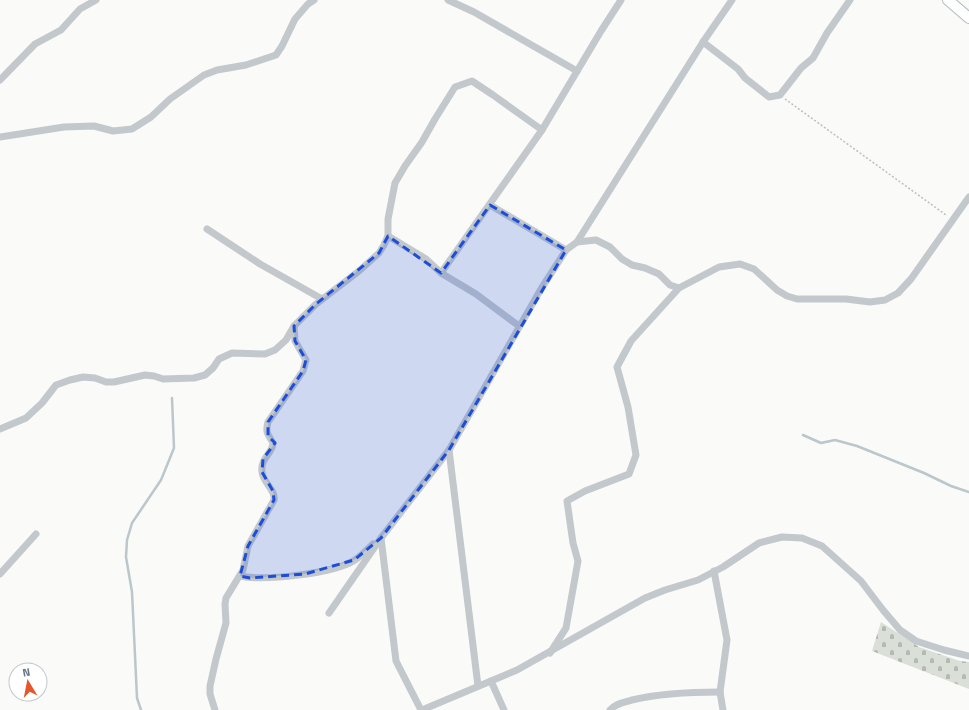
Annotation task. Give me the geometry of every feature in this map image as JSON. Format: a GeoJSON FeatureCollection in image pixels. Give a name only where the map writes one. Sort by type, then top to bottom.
{"type":"FeatureCollection","features":[{"type":"Feature","properties":{"kind":"street"},"geometry":{"type":"LineString","coordinates":[[0,80],[35,44],[61,30],[80,9],[96,0]]}},
{"type":"Feature","properties":{"kind":"street"},"geometry":{"type":"LineString","coordinates":[[0,138],[64,127],[94,126],[113,131],[132,129],[151,117],[170,99],[204,75],[217,70],[246,65],[276,55],[282,46],[295,18],[308,4],[314,0]]}},
{"type":"Feature","properties":{"kind":"street"},"geometry":{"type":"LineString","coordinates":[[448,0],[474,12],[578,71]]}},
{"type":"Feature","properties":{"kind":"street"},"geometry":{"type":"LineString","coordinates":[[441,273],[542,130],[621,0]]}},
{"type":"Feature","properties":{"kind":"street"},"geometry":{"type":"LineString","coordinates":[[329,613],[381,538],[449,450],[541,288],[566,250],[577,242],[703,42],[732,0]]}},
{"type":"Feature","properties":{"kind":"street"},"geometry":{"type":"LineString","coordinates":[[703,42],[738,69],[745,78],[769,97],[780,95],[801,68],[813,58],[827,33],[850,0]]}},
{"type":"Feature","properties":{"kind":"street"},"geometry":{"type":"LineString","coordinates":[[948,0],[969,18]]}},
{"type":"Feature","properties":{"kind":"street"},"geometry":{"type":"LineString","coordinates":[[0,429],[26,418],[42,403],[56,385],[70,380],[83,377],[95,378],[106,382],[114,382],[145,375],[163,379],[194,378],[205,375],[213,368],[219,359],[232,353],[265,354],[274,350],[286,340],[294,326],[306,312],[359,271],[379,253],[388,236],[388,219],[395,183],[455,87],[472,81],[493,94],[542,130]]}},
{"type":"Feature","properties":{"kind":"street"},"geometry":{"type":"LineString","coordinates":[[550,653],[566,628],[578,561],[573,543],[567,501],[586,491],[629,474],[636,455],[628,407],[617,367],[631,341],[679,288],[719,267],[740,264],[754,269],[777,290],[787,296],[797,299],[846,299],[870,302],[885,300],[898,293],[911,279],[969,197]]}},
{"type":"Feature","properties":{"kind":"street"},"geometry":{"type":"LineString","coordinates":[[490,205],[566,250]]}},
{"type":"Feature","properties":{"kind":"street"},"geometry":{"type":"LineString","coordinates":[[207,229],[260,264],[322,299]]}},
{"type":"Feature","properties":{"kind":"street"},"geometry":{"type":"LineString","coordinates":[[388,236],[426,259],[441,273],[476,294],[519,326]]}},
{"type":"Feature","properties":{"kind":"street"},"geometry":{"type":"LineString","coordinates":[[577,242],[596,240],[610,247],[622,259],[632,265],[646,268],[658,274],[670,285],[679,288]]}},
{"type":"Feature","properties":{"kind":"street"},"geometry":{"type":"LineString","coordinates":[[215,710],[210,694],[210,686],[226,623],[226,598],[243,570],[248,546],[272,505],[275,496],[273,491],[268,486],[262,472],[264,459],[273,446],[273,442],[268,436],[266,428],[268,422],[303,371],[306,360],[295,341],[294,326]]}},
{"type":"Feature","properties":{"kind":"street"},"geometry":{"type":"LineString","coordinates":[[449,450],[478,686]]}},
{"type":"Feature","properties":{"kind":"street"},"geometry":{"type":"LineString","coordinates":[[0,574],[36,534]]}},
{"type":"Feature","properties":{"kind":"street"},"geometry":{"type":"LineString","coordinates":[[381,538],[396,661],[421,710],[517,670],[550,653],[645,598],[698,580],[759,543],[782,537],[802,538],[822,546],[861,581],[900,630],[916,641],[969,656]]}},
{"type":"Feature","properties":{"kind":"street"},"geometry":{"type":"LineString","coordinates":[[240,576],[250,578],[277,577],[304,574],[342,566],[354,560],[381,538]]}},
{"type":"Feature","properties":{"kind":"street"},"geometry":{"type":"LineString","coordinates":[[714,571],[727,640],[720,692],[723,710]]}},
{"type":"Feature","properties":{"kind":"street"},"geometry":{"type":"LineString","coordinates":[[491,681],[504,710]]}},
{"type":"Feature","properties":{"kind":"street"},"geometry":{"type":"LineString","coordinates":[[610,710],[615,705],[655,695],[720,692]]}},
{"type":"Feature","properties":{"kind":"path"},"geometry":{"type":"LineString","coordinates":[[780,95],[953,220]]}},
{"type":"Feature","properties":{"kind":"highlighted area"},"geometry":{"type":"Polygon","coordinates":[[[490,205],[566,250],[449,450],[381,538],[354,560],[305,574],[250,578],[240,576],[248,546],[274,500],[273,491],[262,472],[263,459],[275,443],[268,436],[268,422],[303,371],[306,360],[295,341],[294,326],[316,304],[379,253],[388,236],[441,273],[490,205]]]}},
{"type":"Feature","properties":{"kind":"green space"},"geometry":{"type":"Polygon","coordinates":[[[881,622],[919,647],[960,661],[969,662],[969,689],[872,651],[881,622]]]}},
{"type":"Feature","properties":{"kind":"waterway"},"geometry":{"type":"LineString","coordinates":[[141,710],[137,698],[132,592],[126,557],[127,540],[132,523],[161,480],[174,448],[172,398]]}},
{"type":"Feature","properties":{"kind":"waterway"},"geometry":{"type":"LineString","coordinates":[[803,435],[821,443],[835,440],[857,446],[924,473],[951,486],[969,492]]}}]}
